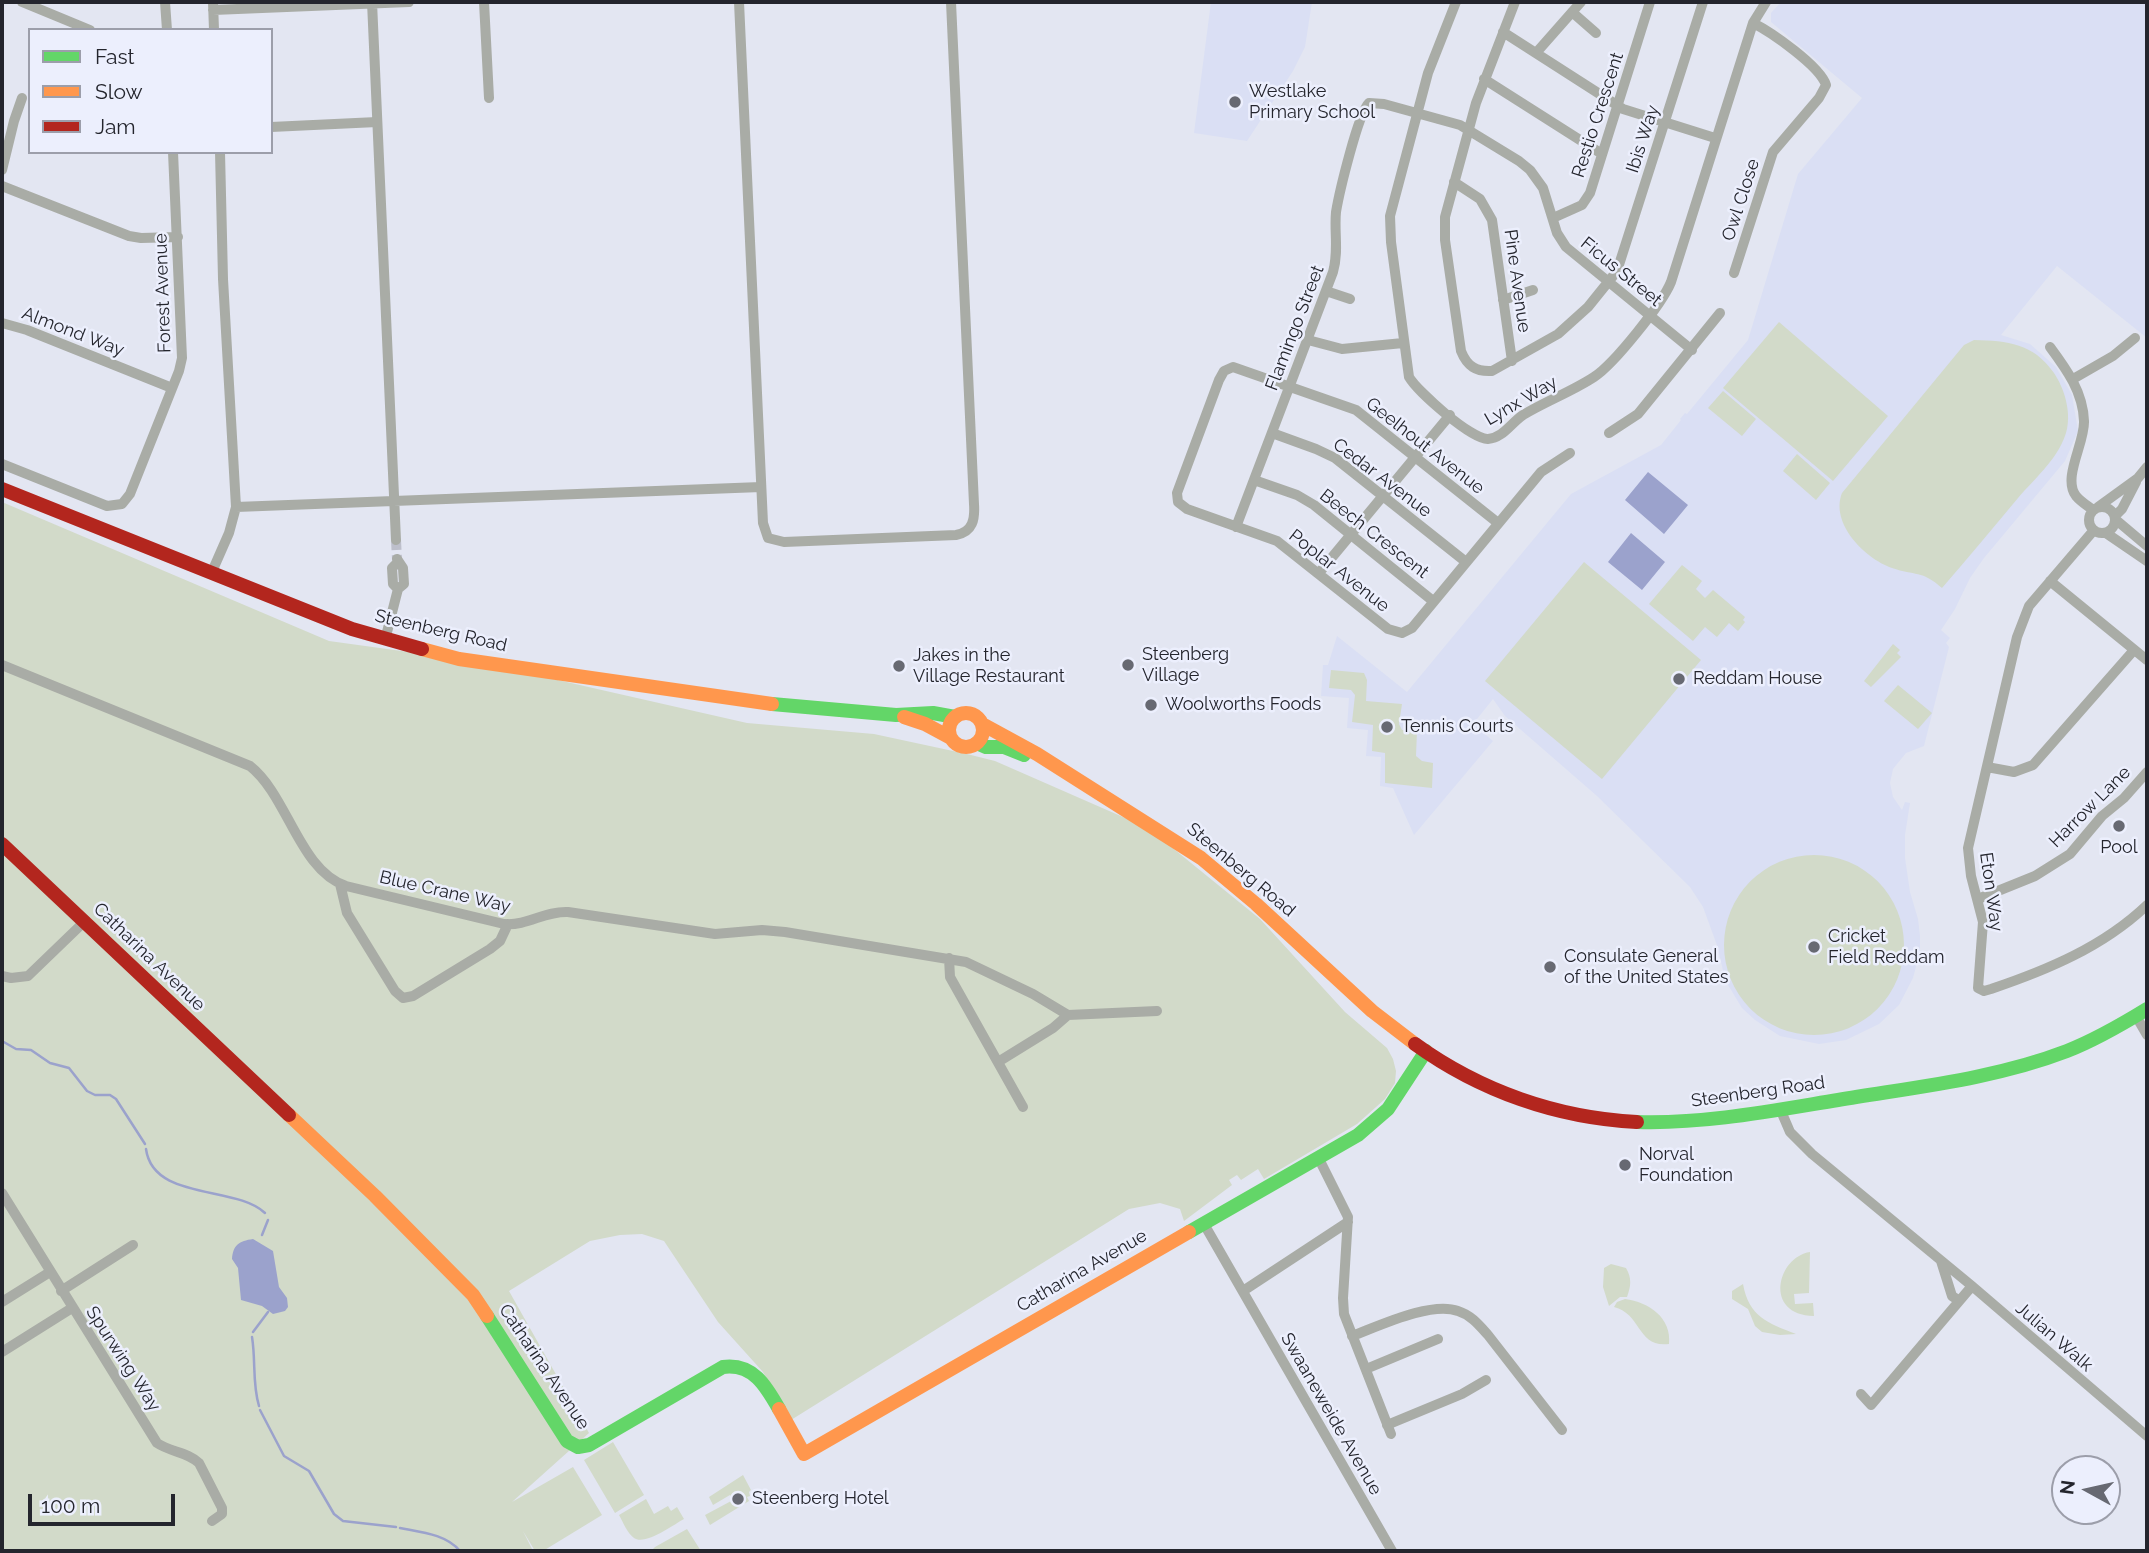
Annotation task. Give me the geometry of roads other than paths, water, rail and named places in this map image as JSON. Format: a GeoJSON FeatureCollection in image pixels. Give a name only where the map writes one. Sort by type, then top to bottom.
{"type":"FeatureCollection","features":[{"type":"Feature","properties":{"kind":"main road","name":"Steenberg Road"},"geometry":{"type":"LineString","coordinates":[[2,489],[311,614],[385,640],[458,659],[790,707],[896,715],[933,713],[955,717]]}},
{"type":"Feature","properties":{"kind":"main road"},"geometry":{"type":"LineString","coordinates":[[965,713],[976,716],[982,724],[983,735],[977,743],[963,746],[951,738],[949,729],[955,717],[965,713]]}},
{"type":"Feature","properties":{"kind":"main road","name":"Steenberg Road"},"geometry":{"type":"LineString","coordinates":[[896,715],[925,724],[951,738]]}},
{"type":"Feature","properties":{"kind":"main road","name":"Steenberg Road"},"geometry":{"type":"LineString","coordinates":[[982,724],[1000,731],[1150,823],[1216,870],[1374,1013],[1426,1051],[1491,1087],[1538,1105],[1584,1117],[1631,1122],[1677,1122],[1781,1111],[2021,1066],[2083,1044],[2141,1013]]}},
{"type":"Feature","properties":{"kind":"main road","name":"Steenberg Road"},"geometry":{"type":"LineString","coordinates":[[977,743],[1013,750],[1068,779],[1088,786]]}},
{"type":"Feature","properties":{"kind":"main road","name":"Catharina Avenue"},"geometry":{"type":"LineString","coordinates":[[2,844],[376,1196],[473,1295],[567,1441],[578,1447],[589,1445],[718,1368],[732,1365],[745,1368],[758,1378],[804,1454],[1358,1135],[1379,1119],[1398,1097],[1426,1051]]}},
{"type":"Feature","properties":{"kind":"street"},"geometry":{"type":"LineString","coordinates":[[22,2],[85,28]]}},
{"type":"Feature","properties":{"kind":"street"},"geometry":{"type":"LineString","coordinates":[[165,2],[167,28]]}},
{"type":"Feature","properties":{"kind":"street"},"geometry":{"type":"LineString","coordinates":[[214,28],[213,6],[409,2]]}},
{"type":"Feature","properties":{"kind":"street"},"geometry":{"type":"LineString","coordinates":[[484,2],[489,98]]}},
{"type":"Feature","properties":{"kind":"street"},"geometry":{"type":"LineString","coordinates":[[739,2],[761,487],[764,530],[768,538],[776,541],[956,535],[965,533],[973,523],[951,2]]}},
{"type":"Feature","properties":{"kind":"street","name":"Lynx Way"},"geometry":{"type":"LineString","coordinates":[[1456,2],[1436,49],[1417,113],[1390,216],[1391,242],[1407,370],[1413,383],[1477,436],[1487,439],[1496,437],[1523,415],[1600,373],[1662,301],[1671,282],[1753,23],[1766,2]]}},
{"type":"Feature","properties":{"kind":"street"},"geometry":{"type":"LineString","coordinates":[[1454,182],[1484,79],[1515,2]]}},
{"type":"Feature","properties":{"kind":"street"},"geometry":{"type":"LineString","coordinates":[[1536,52],[1581,2]]}},
{"type":"Feature","properties":{"kind":"street","name":"Restio Crescent"},"geometry":{"type":"LineString","coordinates":[[1553,218],[1577,208],[1586,201],[1650,2]]}},
{"type":"Feature","properties":{"kind":"street","name":"Ibis Way"},"geometry":{"type":"LineString","coordinates":[[1454,182],[1444,229],[1461,351],[1469,365],[1484,372],[1492,371],[1558,334],[1608,284],[1620,264],[1703,2]]}},
{"type":"Feature","properties":{"kind":"street"},"geometry":{"type":"LineString","coordinates":[[372,3],[396,540]]}},
{"type":"Feature","properties":{"kind":"street"},"geometry":{"type":"LineString","coordinates":[[1572,12],[1596,33]]}},
{"type":"Feature","properties":{"kind":"street","name":"Owl Close"},"geometry":{"type":"LineString","coordinates":[[1734,273],[1773,152],[1826,85],[1820,74],[1779,37],[1753,23]]}},
{"type":"Feature","properties":{"kind":"street"},"geometry":{"type":"LineString","coordinates":[[1503,32],[1617,106],[1715,138]]}},
{"type":"Feature","properties":{"kind":"street"},"geometry":{"type":"LineString","coordinates":[[1484,79],[1602,154]]}},
{"type":"Feature","properties":{"kind":"street"},"geometry":{"type":"LineString","coordinates":[[2,170],[22,99]]}},
{"type":"Feature","properties":{"kind":"street","name":"Flamingo Street"},"geometry":{"type":"LineString","coordinates":[[1236,527],[1336,264],[1336,212],[1363,111],[1369,103],[1375,102],[1417,113]]}},
{"type":"Feature","properties":{"kind":"street","name":"Ficus Street"},"geometry":{"type":"LineString","coordinates":[[1417,113],[1460,125],[1530,170],[1543,188],[1557,233],[1566,247],[1692,350]]}},
{"type":"Feature","properties":{"kind":"street"},"geometry":{"type":"LineString","coordinates":[[273,127],[377,122]]}},
{"type":"Feature","properties":{"kind":"street","name":"Forest Avenue"},"geometry":{"type":"LineString","coordinates":[[2,464],[107,506],[122,504],[130,494],[182,358],[173,154]]}},
{"type":"Feature","properties":{"kind":"street"},"geometry":{"type":"LineString","coordinates":[[211,574],[229,533],[236,507],[223,279],[220,154]]}},
{"type":"Feature","properties":{"kind":"street","name":"Pine Avenue"},"geometry":{"type":"LineString","coordinates":[[1454,182],[1480,199],[1489,210],[1494,229],[1511,361]]}},
{"type":"Feature","properties":{"kind":"street"},"geometry":{"type":"LineString","coordinates":[[2,186],[129,236],[178,237]]}},
{"type":"Feature","properties":{"kind":"street"},"geometry":{"type":"LineString","coordinates":[[1503,300],[1533,290]]}},
{"type":"Feature","properties":{"kind":"street"},"geometry":{"type":"LineString","coordinates":[[1326,291],[1350,299]]}},
{"type":"Feature","properties":{"kind":"street"},"geometry":{"type":"LineString","coordinates":[[1609,433],[1638,414],[1720,313]]}},
{"type":"Feature","properties":{"kind":"street","name":"Almond Way"},"geometry":{"type":"LineString","coordinates":[[2,323],[27,330],[172,388]]}},
{"type":"Feature","properties":{"kind":"street"},"geometry":{"type":"LineString","coordinates":[[2073,379],[2113,356],[2135,338]]}},
{"type":"Feature","properties":{"kind":"street"},"geometry":{"type":"LineString","coordinates":[[1308,340],[1342,349],[1403,343]]}},
{"type":"Feature","properties":{"kind":"street"},"geometry":{"type":"LineString","coordinates":[[2050,347],[2073,379],[2082,404],[2084,433],[2071,475],[2071,487],[2078,498],[2096,509],[2107,508],[2146,545]]}},
{"type":"Feature","properties":{"kind":"street","name":"Geelhout Avenue"},"geometry":{"type":"LineString","coordinates":[[1178,502],[1177,493],[1219,380],[1224,371],[1233,367],[1356,410],[1498,523]]}},
{"type":"Feature","properties":{"kind":"street"},"geometry":{"type":"LineString","coordinates":[[1319,573],[1450,415]]}},
{"type":"Feature","properties":{"kind":"street","name":"Cedar Avenue"},"geometry":{"type":"LineString","coordinates":[[1272,433],[1328,453],[1466,562]]}},
{"type":"Feature","properties":{"kind":"street"},"geometry":{"type":"LineString","coordinates":[[1433,601],[1541,472],[1570,453]]}},
{"type":"Feature","properties":{"kind":"street"},"geometry":{"type":"LineString","coordinates":[[2106,533],[2113,527],[2115,517],[2147,467]]}},
{"type":"Feature","properties":{"kind":"street"},"geometry":{"type":"LineString","coordinates":[[2138,478],[2096,509],[2089,523],[2094,530],[2106,533],[2147,561]]}},
{"type":"Feature","properties":{"kind":"street","name":"Beech Crescent"},"geometry":{"type":"LineString","coordinates":[[1254,480],[1304,499],[1433,601]]}},
{"type":"Feature","properties":{"kind":"street"},"geometry":{"type":"LineString","coordinates":[[236,507],[761,487]]}},
{"type":"Feature","properties":{"kind":"street","name":"Poplar Avenue"},"geometry":{"type":"LineString","coordinates":[[1178,502],[1187,509],[1277,541],[1388,629],[1402,633],[1412,628],[1433,601]]}},
{"type":"Feature","properties":{"kind":"street","name":"Eton Way"},"geometry":{"type":"LineString","coordinates":[[2094,530],[2040,592],[2024,617],[1968,848],[1983,934],[1978,988],[1984,991],[2011,982],[2083,952],[2119,929],[2147,905]]}},
{"type":"Feature","properties":{"kind":"street"},"geometry":{"type":"LineString","coordinates":[[385,640],[401,587],[393,584],[392,568],[397,561]]}},
{"type":"Feature","properties":{"kind":"street"},"geometry":{"type":"LineString","coordinates":[[2050,581],[2147,660]]}},
{"type":"Feature","properties":{"kind":"street"},"geometry":{"type":"LineString","coordinates":[[1987,766],[2014,772],[2033,765],[2134,650]]}},
{"type":"Feature","properties":{"kind":"street"},"geometry":{"type":"LineString","coordinates":[[2,665],[250,766],[274,794],[321,870],[340,884],[347,913],[395,991],[403,998],[414,996],[489,949],[500,941],[508,924]]}},
{"type":"Feature","properties":{"kind":"street","name":"Harrow Lane"},"geometry":{"type":"LineString","coordinates":[[1978,899],[2035,876],[2070,854],[2102,816],[2124,798],[2147,772]]}},
{"type":"Feature","properties":{"kind":"street","name":"Blue Crane Way"},"geometry":{"type":"LineString","coordinates":[[340,884],[508,924],[520,924],[552,913],[568,912],[715,934],[762,930],[785,932],[949,958],[984,969],[1068,1015]]}},
{"type":"Feature","properties":{"kind":"street"},"geometry":{"type":"LineString","coordinates":[[2,976],[28,976],[84,922]]}},
{"type":"Feature","properties":{"kind":"street"},"geometry":{"type":"LineString","coordinates":[[949,958],[950,977],[1023,1107]]}},
{"type":"Feature","properties":{"kind":"street"},"geometry":{"type":"LineString","coordinates":[[998,1062],[1053,1028],[1068,1015],[1157,1011]]}},
{"type":"Feature","properties":{"kind":"street"},"geometry":{"type":"LineString","coordinates":[[2141,1013],[2147,1035]]}},
{"type":"Feature","properties":{"kind":"street","name":"Julian Walk"},"geometry":{"type":"LineString","coordinates":[[1781,1111],[1790,1132],[1812,1154],[2147,1436]]}},
{"type":"Feature","properties":{"kind":"street"},"geometry":{"type":"LineString","coordinates":[[1318,1157],[1345,1209],[1348,1222],[1343,1305],[1352,1336],[1389,1430],[1486,1380]]}},
{"type":"Feature","properties":{"kind":"street","name":"Spurwing Way"},"geometry":{"type":"LineString","coordinates":[[2,1193],[158,1443],[199,1463],[223,1511],[221,1516],[212,1521]]}},
{"type":"Feature","properties":{"kind":"street"},"geometry":{"type":"LineString","coordinates":[[1243,1291],[1348,1222]]}},
{"type":"Feature","properties":{"kind":"street","name":"Swaaneweide Avenue"},"geometry":{"type":"LineString","coordinates":[[1204,1223],[1392,1551]]}},
{"type":"Feature","properties":{"kind":"street"},"geometry":{"type":"LineString","coordinates":[[61,1291],[133,1245]]}},
{"type":"Feature","properties":{"kind":"street"},"geometry":{"type":"LineString","coordinates":[[1941,1260],[1952,1296],[1958,1300]]}},
{"type":"Feature","properties":{"kind":"street"},"geometry":{"type":"LineString","coordinates":[[2,1302],[50,1272]]}},
{"type":"Feature","properties":{"kind":"street"},"geometry":{"type":"LineString","coordinates":[[1861,1394],[1871,1405],[1972,1286]]}},
{"type":"Feature","properties":{"kind":"street"},"geometry":{"type":"LineString","coordinates":[[2,1352],[72,1308]]}},
{"type":"Feature","properties":{"kind":"street"},"geometry":{"type":"LineString","coordinates":[[1352,1336],[1435,1309],[1460,1311],[1478,1323],[1562,1430]]}},
{"type":"Feature","properties":{"kind":"street"},"geometry":{"type":"LineString","coordinates":[[1366,1369],[1437,1339]]}},
{"type":"Feature","properties":{"kind":"water"},"geometry":{"type":"Polygon","coordinates":[[[1648,472],[1688,505],[1664,534],[1625,500],[1648,472]]]}},
{"type":"Feature","properties":{"kind":"water"},"geometry":{"type":"Polygon","coordinates":[[[1631,533],[1665,562],[1642,590],[1608,562],[1631,533]]]}},
{"type":"Feature","properties":{"kind":"water"},"geometry":{"type":"Polygon","coordinates":[[[253,1239],[273,1251],[279,1287],[287,1298],[288,1307],[285,1311],[273,1314],[262,1306],[241,1300],[238,1268],[232,1259],[238,1244],[253,1239]]]}},
{"type":"Feature","properties":{"kind":"waterway"},"geometry":{"type":"LineString","coordinates":[[2,1041],[16,1049],[31,1050],[50,1063],[69,1068],[87,1091],[95,1095],[110,1095],[116,1099],[145,1144]]}},
{"type":"Feature","properties":{"kind":"waterway"},"geometry":{"type":"LineString","coordinates":[[146,1149],[152,1166],[163,1177],[179,1185],[235,1198],[252,1204],[265,1213]]}},
{"type":"Feature","properties":{"kind":"waterway"},"geometry":{"type":"LineString","coordinates":[[262,1235],[268,1220]]}},
{"type":"Feature","properties":{"kind":"waterway"},"geometry":{"type":"LineString","coordinates":[[253,1332],[268,1312]]}},
{"type":"Feature","properties":{"kind":"waterway"},"geometry":{"type":"LineString","coordinates":[[252,1337],[259,1406]]}},
{"type":"Feature","properties":{"kind":"waterway"},"geometry":{"type":"LineString","coordinates":[[260,1410],[284,1456],[309,1471],[334,1514],[343,1521],[396,1527]]}},
{"type":"Feature","properties":{"kind":"waterway"},"geometry":{"type":"LineString","coordinates":[[400,1528],[440,1537],[460,1551]]}},
{"type":"Feature","properties":{"kind":"tunnel"},"geometry":{"type":"LineString","coordinates":[[396,540],[397,559]]}},
{"type":"Feature","properties":{"kind":"place","name":"Westlake Primary School"},"geometry":{"type":"Point","coordinates":[1235,102]}},
{"type":"Feature","properties":{"kind":"place","name":"Steenberg Village"},"geometry":{"type":"Point","coordinates":[1128,665]}},
{"type":"Feature","properties":{"kind":"place","name":"Jakes in the Village Restaurant"},"geometry":{"type":"Point","coordinates":[899,666]}},
{"type":"Feature","properties":{"kind":"place","name":"Reddam House"},"geometry":{"type":"Point","coordinates":[1679,679]}},
{"type":"Feature","properties":{"kind":"place","name":"Woolworths Foods"},"geometry":{"type":"Point","coordinates":[1151,705]}},
{"type":"Feature","properties":{"kind":"place","name":"Tennis Courts"},"geometry":{"type":"Point","coordinates":[1387,727]}},
{"type":"Feature","properties":{"kind":"place","name":"Pool"},"geometry":{"type":"Point","coordinates":[2119,826]}},
{"type":"Feature","properties":{"kind":"place","name":"Cricket Field Reddam"},"geometry":{"type":"Point","coordinates":[1814,947]}},
{"type":"Feature","properties":{"kind":"place","name":"Consulate General of the United States"},"geometry":{"type":"Point","coordinates":[1550,967]}},
{"type":"Feature","properties":{"kind":"place","name":"Norval Foundation"},"geometry":{"type":"Point","coordinates":[1625,1165]}},
{"type":"Feature","properties":{"kind":"place","name":"Steenberg Hotel"},"geometry":{"type":"Point","coordinates":[738,1499]}}]}
